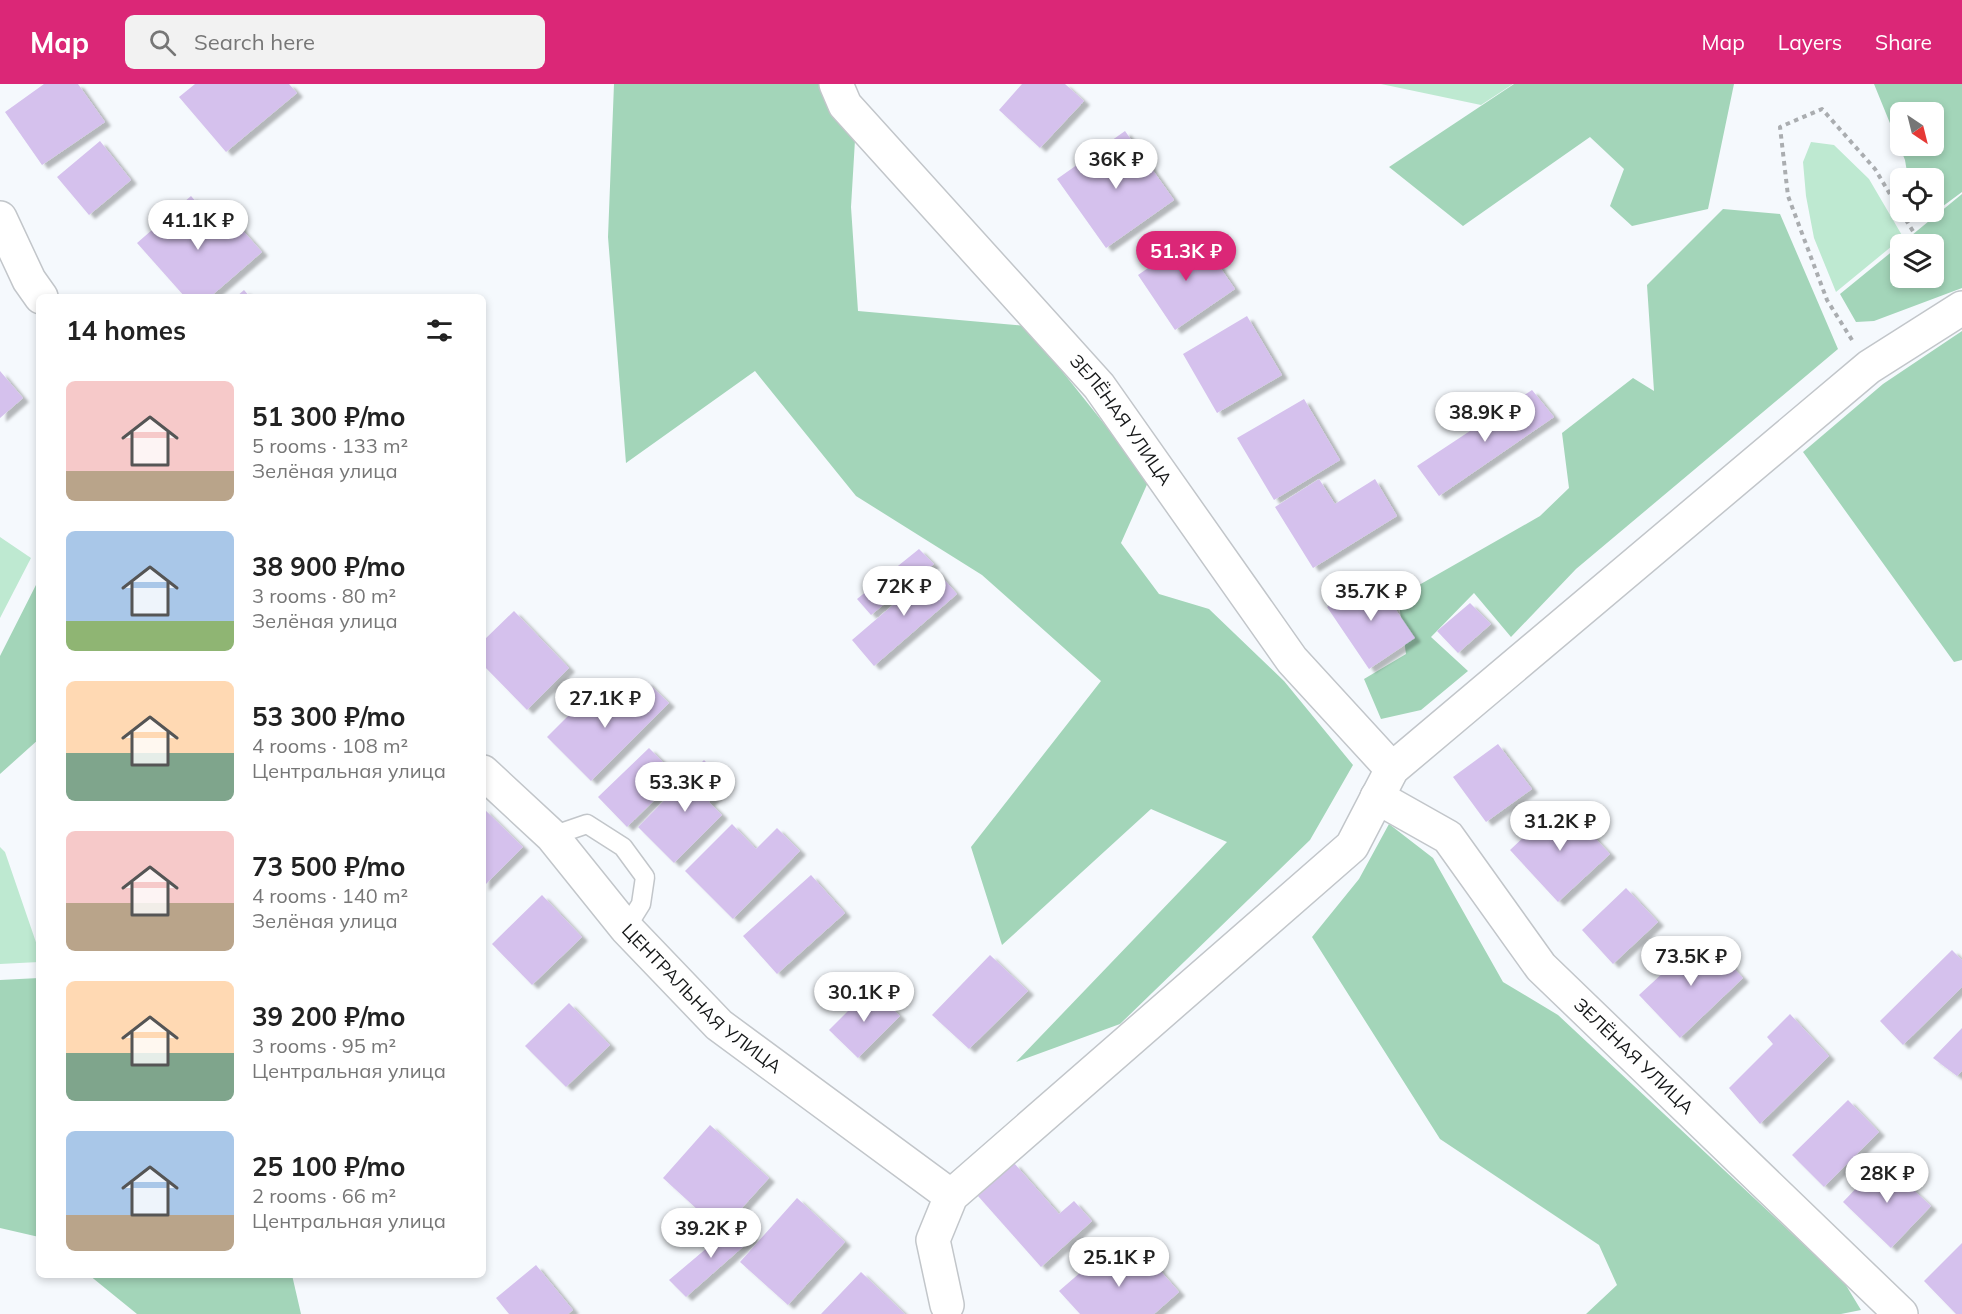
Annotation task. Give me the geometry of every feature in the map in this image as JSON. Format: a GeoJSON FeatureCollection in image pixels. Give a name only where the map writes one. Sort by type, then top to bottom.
{"type":"FeatureCollection","features":[{"type":"Feature","properties":{"kind":"street","name":"ЗЕЛЁНАЯ УЛИЦА"},"geometry":{"type":"LineString","coordinates":[[836,84],[845,105],[878,144],[1099,386],[1292,660],[1385,783],[1448,837],[1541,967],[1901,1314]]}},
{"type":"Feature","properties":{"kind":"street"},"geometry":{"type":"LineString","coordinates":[[0,218],[29,280],[39,294]]}},
{"type":"Feature","properties":{"kind":"street"},"geometry":{"type":"LineString","coordinates":[[951,1311],[933,1240],[951,1196],[1352,846],[1385,783],[1869,367],[1962,308]]}},
{"type":"Feature","properties":{"kind":"street","name":"ЦЕНТРАЛЬНАЯ УЛИЦА"},"geometry":{"type":"LineString","coordinates":[[486,775],[552,836],[626,928],[719,1025],[951,1196]]}},
{"type":"Feature","properties":{"kind":"lane"},"geometry":{"type":"LineString","coordinates":[[552,836],[587,824],[623,847],[645,877],[641,904],[626,928]]}},
{"type":"Feature","properties":{"kind":"path"},"geometry":{"type":"LineString","coordinates":[[1869,367],[1827,300],[1788,196],[1780,127],[1821,110],[1875,169],[1890,193]]}},
{"type":"Feature","properties":{"kind":"green space"},"geometry":{"type":"Polygon","coordinates":[[[614,84],[819,84],[855,140],[851,207],[858,311],[1026,326],[1149,480],[1121,543],[1159,594],[1209,609],[1284,681],[1353,765],[1310,840],[1120,1024],[1016,1062],[1227,842],[1151,809],[1002,945],[971,847],[1101,681],[982,575],[856,496],[755,371],[626,463],[608,237],[614,84]]]}},
{"type":"Feature","properties":{"kind":"green space"},"geometry":{"type":"Polygon","coordinates":[[[1381,84],[1513,84],[1481,105],[1381,84]]]}},
{"type":"Feature","properties":{"kind":"green space"},"geometry":{"type":"Polygon","coordinates":[[[1514,84],[1734,84],[1708,209],[1632,226],[1610,206],[1624,169],[1590,137],[1463,226],[1389,167],[1514,84]]]}},
{"type":"Feature","properties":{"kind":"green space"},"geometry":{"type":"Polygon","coordinates":[[[1874,84],[1962,84],[1962,192],[1944,205],[1944,168],[1906,168],[1903,156],[1944,156],[1944,102],[1890,102],[1890,123],[1874,84]]]}},
{"type":"Feature","properties":{"kind":"green space"},"geometry":{"type":"Polygon","coordinates":[[[1811,142],[1834,145],[1869,179],[1890,215],[1890,222],[1894,222],[1901,234],[1890,234],[1890,248],[1836,292],[1814,238],[1806,196],[1803,162],[1811,142]]]}},
{"type":"Feature","properties":{"kind":"green space"},"geometry":{"type":"Polygon","coordinates":[[[1962,194],[1962,288],[1874,321],[1856,322],[1840,294],[1890,253],[1890,288],[1944,288],[1944,234],[1913,234],[1928,222],[1944,222],[1944,209],[1962,194]]]}},
{"type":"Feature","properties":{"kind":"green space"},"geometry":{"type":"Polygon","coordinates":[[[1723,209],[1780,214],[1838,349],[1576,569],[1511,637],[1474,593],[1431,637],[1468,671],[1421,710],[1381,719],[1364,679],[1406,654],[1398,597],[1540,516],[1569,488],[1562,433],[1633,378],[1654,391],[1647,285],[1723,209]]]}},
{"type":"Feature","properties":{"kind":"green space"},"geometry":{"type":"Polygon","coordinates":[[[1962,331],[1962,660],[1954,662],[1803,452],[1883,384],[1962,331]]]}},
{"type":"Feature","properties":{"kind":"green space"},"geometry":{"type":"Polygon","coordinates":[[[0,537],[31,558],[0,618],[0,537]]]}},
{"type":"Feature","properties":{"kind":"green space"},"geometry":{"type":"Polygon","coordinates":[[[36,585],[36,742],[0,774],[0,656],[36,585]]]}},
{"type":"Feature","properties":{"kind":"green space"},"geometry":{"type":"Polygon","coordinates":[[[1389,824],[1433,858],[1503,982],[1558,1015],[1844,1282],[1861,1310],[1841,1314],[1586,1314],[1617,1285],[1599,1245],[1440,1139],[1312,937],[1359,879],[1389,824]]]}},
{"type":"Feature","properties":{"kind":"green space"},"geometry":{"type":"Polygon","coordinates":[[[0,847],[5,852],[36,942],[36,962],[0,964],[0,847]]]}},
{"type":"Feature","properties":{"kind":"green space"},"geometry":{"type":"Polygon","coordinates":[[[36,978],[36,1236],[0,1228],[0,980],[36,978]]]}},
{"type":"Feature","properties":{"kind":"green space"},"geometry":{"type":"Polygon","coordinates":[[[93,1278],[293,1278],[301,1314],[137,1314],[93,1278]]]}},
{"type":"Feature","properties":{"kind":"building"},"geometry":{"type":"Polygon","coordinates":[[[44,84],[78,84],[105,122],[42,165],[5,112],[44,84]]]}},
{"type":"Feature","properties":{"kind":"building"},"geometry":{"type":"Polygon","coordinates":[[[195,84],[289,84],[297,93],[226,152],[179,97],[195,84]]]}},
{"type":"Feature","properties":{"kind":"building"},"geometry":{"type":"Polygon","coordinates":[[[1022,84],[1065,84],[1084,101],[1040,148],[999,110],[1022,84]]]}},
{"type":"Feature","properties":{"kind":"building"},"geometry":{"type":"Polygon","coordinates":[[[1125,131],[1174,200],[1106,248],[1057,179],[1125,131]]]}},
{"type":"Feature","properties":{"kind":"building"},"geometry":{"type":"Polygon","coordinates":[[[100,141],[131,180],[89,215],[57,177],[100,141]]]}},
{"type":"Feature","properties":{"kind":"building"},"geometry":{"type":"Polygon","coordinates":[[[191,196],[225,235],[237,224],[262,252],[213,294],[182,294],[137,243],[191,196]]]}},
{"type":"Feature","properties":{"kind":"building"},"geometry":{"type":"Polygon","coordinates":[[[1197,234],[1235,289],[1175,330],[1138,275],[1197,234]]]}},
{"type":"Feature","properties":{"kind":"building"},"geometry":{"type":"Polygon","coordinates":[[[1247,316],[1282,375],[1217,413],[1183,354],[1247,316]]]}},
{"type":"Feature","properties":{"kind":"building"},"geometry":{"type":"Polygon","coordinates":[[[0,371],[23,398],[0,418],[0,371]]]}},
{"type":"Feature","properties":{"kind":"building"},"geometry":{"type":"Polygon","coordinates":[[[1532,390],[1554,417],[1439,496],[1417,466],[1532,390]]]}},
{"type":"Feature","properties":{"kind":"building"},"geometry":{"type":"Polygon","coordinates":[[[1304,399],[1340,460],[1274,500],[1237,438],[1304,399]]]}},
{"type":"Feature","properties":{"kind":"building"},"geometry":{"type":"Polygon","coordinates":[[[1319,479],[1335,504],[1375,479],[1397,516],[1313,568],[1275,507],[1319,479]]]}},
{"type":"Feature","properties":{"kind":"building"},"geometry":{"type":"Polygon","coordinates":[[[919,549],[934,564],[871,615],[857,599],[919,549]]]}},
{"type":"Feature","properties":{"kind":"building"},"geometry":{"type":"Polygon","coordinates":[[[935,569],[957,594],[874,666],[852,640],[935,569]]]}},
{"type":"Feature","properties":{"kind":"building"},"geometry":{"type":"Polygon","coordinates":[[[1373,576],[1415,638],[1369,669],[1327,607],[1373,576]]]}},
{"type":"Feature","properties":{"kind":"building"},"geometry":{"type":"Polygon","coordinates":[[[1470,603],[1491,624],[1458,653],[1437,631],[1470,603]]]}},
{"type":"Feature","properties":{"kind":"building"},"geometry":{"type":"Polygon","coordinates":[[[514,611],[569,668],[527,710],[486,668],[486,638],[514,611]]]}},
{"type":"Feature","properties":{"kind":"building"},"geometry":{"type":"Polygon","coordinates":[[[646,681],[669,703],[591,781],[547,737],[594,690],[616,712],[646,681]]]}},
{"type":"Feature","properties":{"kind":"building"},"geometry":{"type":"Polygon","coordinates":[[[1498,744],[1532,789],[1486,822],[1453,777],[1498,744]]]}},
{"type":"Feature","properties":{"kind":"building"},"geometry":{"type":"Polygon","coordinates":[[[649,748],[678,777],[627,827],[598,797],[649,748]]]}},
{"type":"Feature","properties":{"kind":"building"},"geometry":{"type":"Polygon","coordinates":[[[704,760],[728,784],[709,802],[722,815],[674,863],[638,827],[704,760]]]}},
{"type":"Feature","properties":{"kind":"building"},"geometry":{"type":"Polygon","coordinates":[[[1561,802],[1610,854],[1558,902],[1510,850],[1561,802]]]}},
{"type":"Feature","properties":{"kind":"building"},"geometry":{"type":"Polygon","coordinates":[[[486,811],[523,847],[486,884],[486,811]]]}},
{"type":"Feature","properties":{"kind":"building"},"geometry":{"type":"Polygon","coordinates":[[[732,824],[756,849],[777,828],[800,851],[733,919],[685,871],[732,824]]]}},
{"type":"Feature","properties":{"kind":"building"},"geometry":{"type":"Polygon","coordinates":[[[811,875],[845,913],[777,974],[743,936],[811,875]]]}},
{"type":"Feature","properties":{"kind":"building"},"geometry":{"type":"Polygon","coordinates":[[[1626,888],[1658,922],[1613,964],[1582,930],[1626,888]]]}},
{"type":"Feature","properties":{"kind":"building"},"geometry":{"type":"Polygon","coordinates":[[[542,895],[582,937],[532,985],[492,944],[542,895]]]}},
{"type":"Feature","properties":{"kind":"building"},"geometry":{"type":"Polygon","coordinates":[[[1703,936],[1743,978],[1680,1038],[1639,995],[1703,936]]]}},
{"type":"Feature","properties":{"kind":"building"},"geometry":{"type":"Polygon","coordinates":[[[1952,950],[1962,960],[1962,987],[1903,1045],[1880,1021],[1952,950]]]}},
{"type":"Feature","properties":{"kind":"building"},"geometry":{"type":"Polygon","coordinates":[[[990,955],[1028,991],[969,1049],[932,1015],[990,955]]]}},
{"type":"Feature","properties":{"kind":"building"},"geometry":{"type":"Polygon","coordinates":[[[871,988],[900,1016],[858,1058],[829,1030],[871,988]]]}},
{"type":"Feature","properties":{"kind":"building"},"geometry":{"type":"Polygon","coordinates":[[[569,1003],[610,1045],[566,1087],[525,1046],[569,1003]]]}},
{"type":"Feature","properties":{"kind":"building"},"geometry":{"type":"Polygon","coordinates":[[[1790,1014],[1829,1056],[1760,1124],[1729,1088],[1773,1044],[1767,1037],[1790,1014]]]}},
{"type":"Feature","properties":{"kind":"building"},"geometry":{"type":"Polygon","coordinates":[[[1962,1028],[1962,1071],[1957,1076],[1933,1058],[1962,1028]]]}},
{"type":"Feature","properties":{"kind":"building"},"geometry":{"type":"Polygon","coordinates":[[[1848,1100],[1879,1132],[1824,1187],[1792,1155],[1848,1100]]]}},
{"type":"Feature","properties":{"kind":"building"},"geometry":{"type":"Polygon","coordinates":[[[710,1125],[769,1178],[721,1231],[663,1178],[710,1125]]]}},
{"type":"Feature","properties":{"kind":"building"},"geometry":{"type":"Polygon","coordinates":[[[1882,1161],[1931,1206],[1891,1248],[1843,1202],[1882,1161]]]}},
{"type":"Feature","properties":{"kind":"building"},"geometry":{"type":"Polygon","coordinates":[[[1014,1163],[1059,1214],[1074,1201],[1092,1221],[1041,1267],[978,1196],[1014,1163]]]}},
{"type":"Feature","properties":{"kind":"building"},"geometry":{"type":"Polygon","coordinates":[[[797,1198],[845,1242],[788,1305],[740,1262],[797,1198]]]}},
{"type":"Feature","properties":{"kind":"building"},"geometry":{"type":"Polygon","coordinates":[[[739,1221],[753,1238],[686,1297],[669,1280],[739,1221]]]}},
{"type":"Feature","properties":{"kind":"building"},"geometry":{"type":"Polygon","coordinates":[[[1962,1243],[1962,1314],[1956,1314],[1924,1281],[1962,1243]]]}},
{"type":"Feature","properties":{"kind":"building"},"geometry":{"type":"Polygon","coordinates":[[[1111,1246],[1136,1273],[1151,1260],[1179,1292],[1154,1314],[1080,1314],[1059,1291],[1111,1246]]]}},
{"type":"Feature","properties":{"kind":"building"},"geometry":{"type":"Polygon","coordinates":[[[536,1265],[573,1310],[568,1314],[509,1314],[496,1298],[536,1265]]]}},
{"type":"Feature","properties":{"kind":"building"},"geometry":{"type":"Polygon","coordinates":[[[861,1272],[905,1314],[821,1314],[861,1272]]]}}]}
